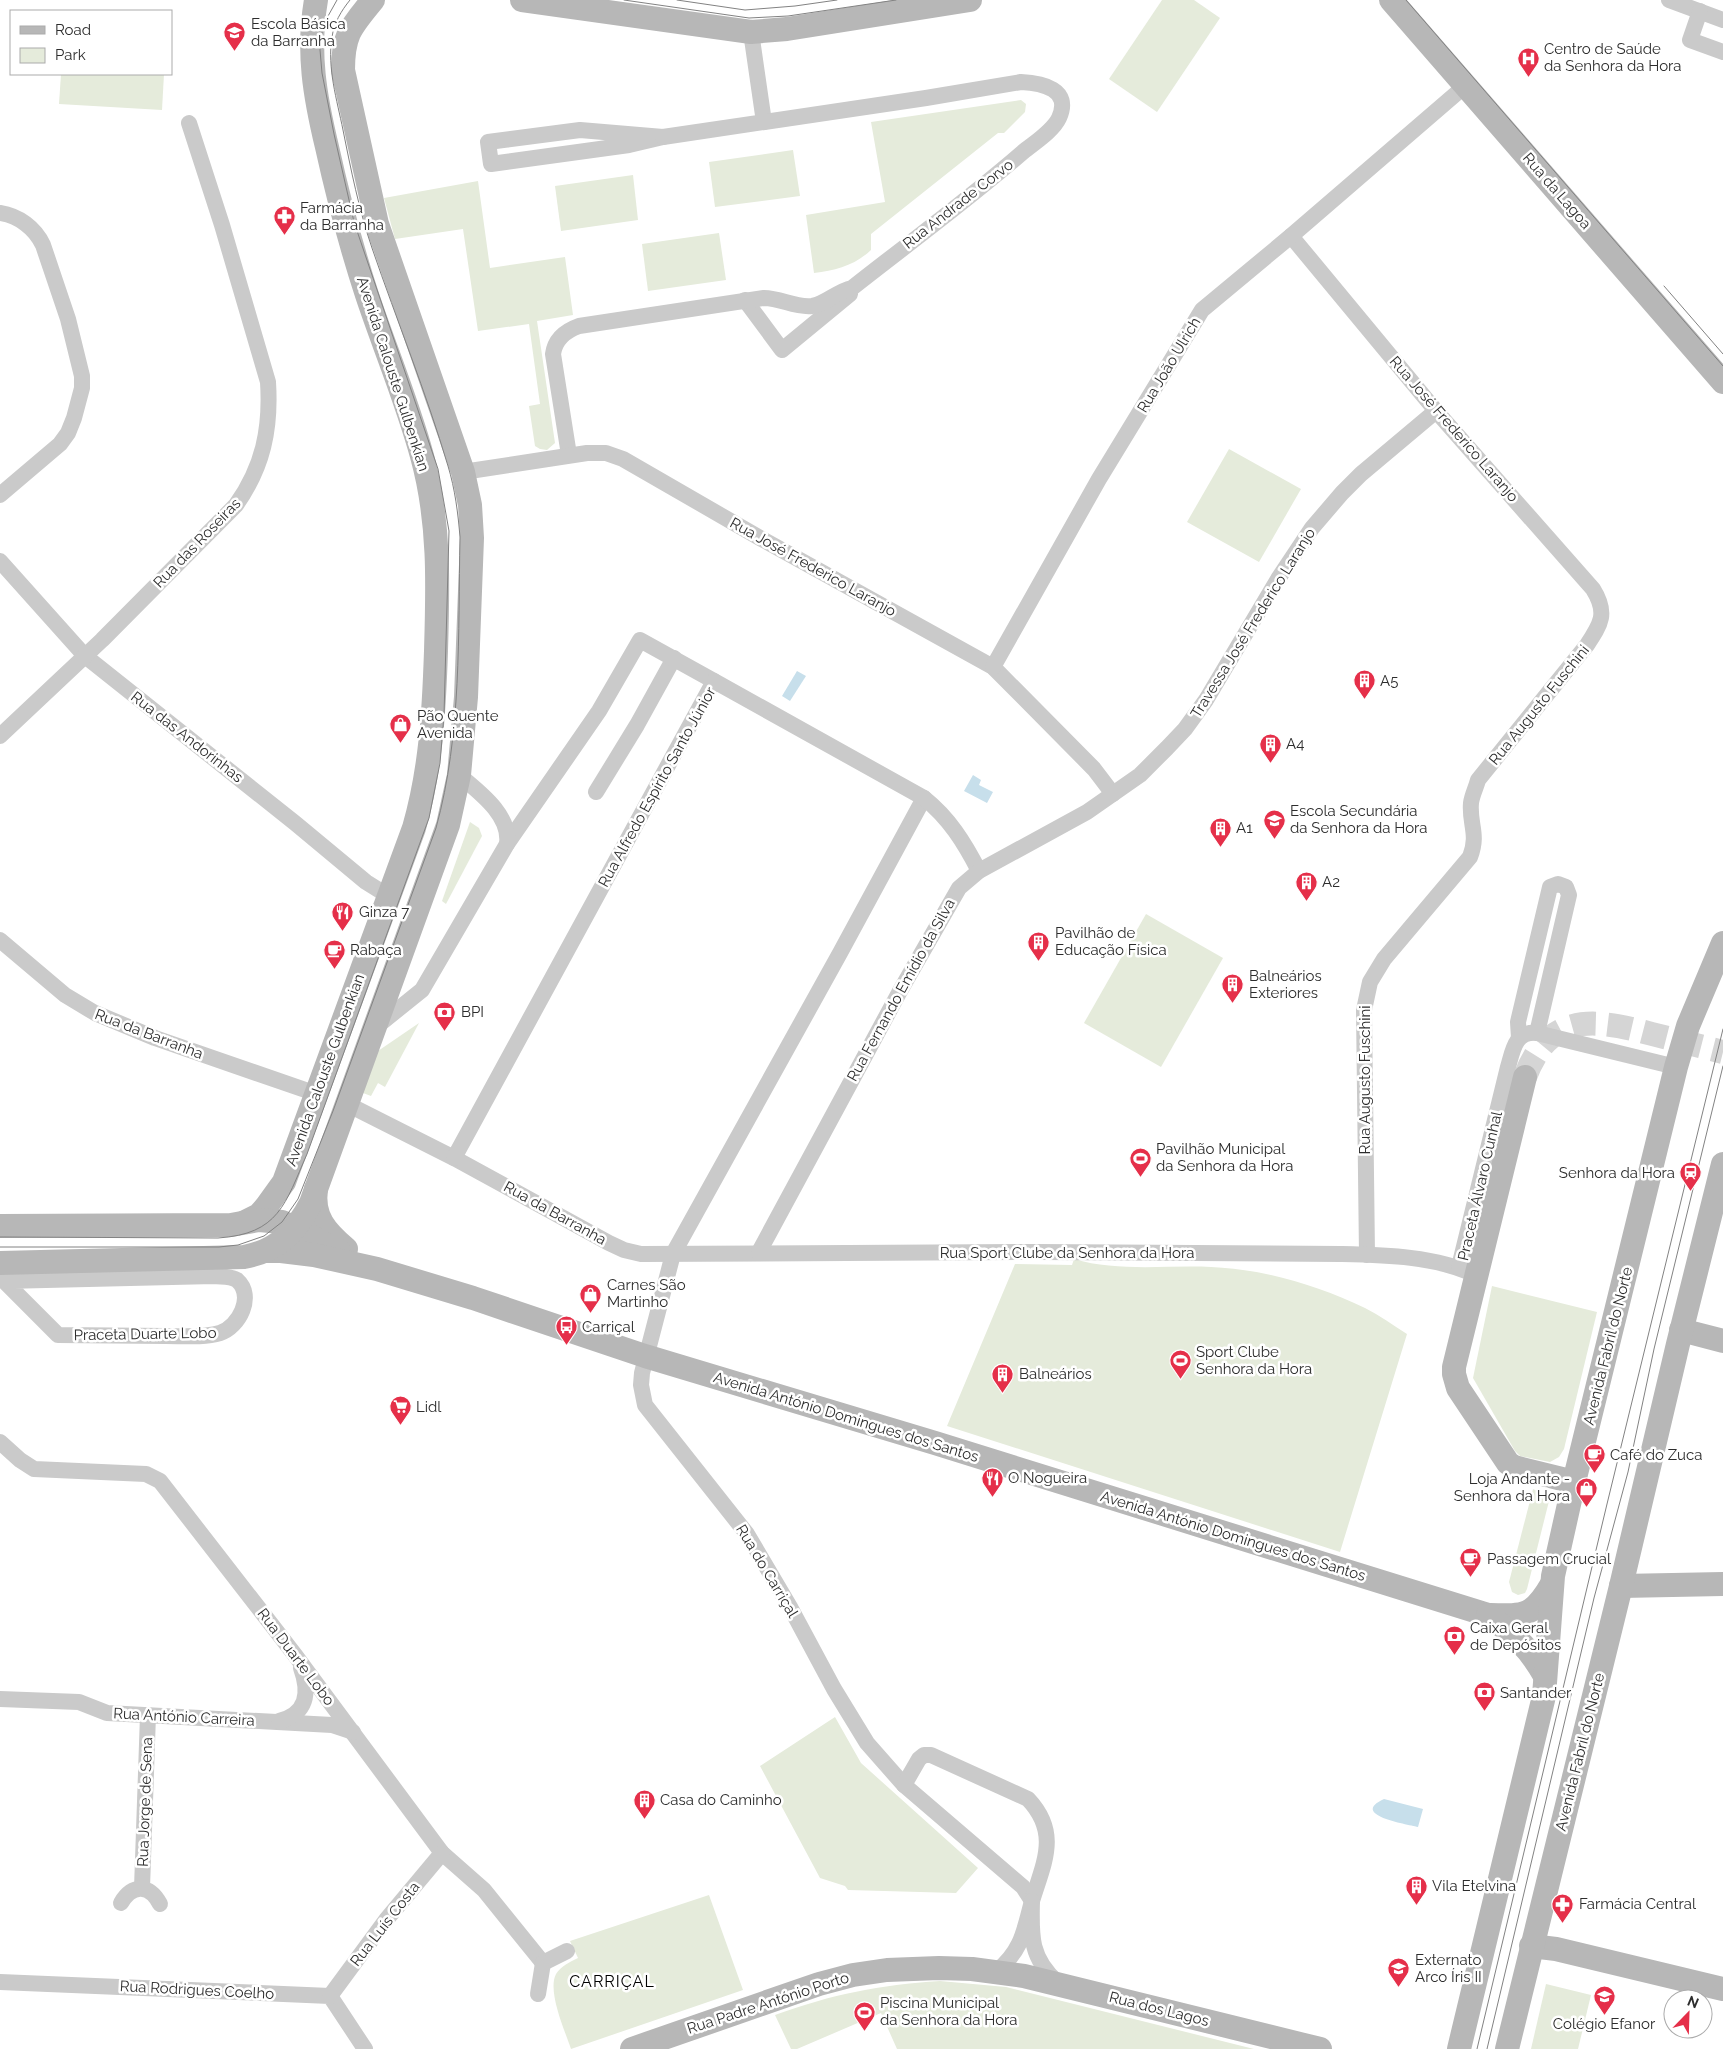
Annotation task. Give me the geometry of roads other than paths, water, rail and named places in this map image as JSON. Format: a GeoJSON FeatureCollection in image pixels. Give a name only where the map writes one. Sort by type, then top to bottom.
{"type":"FeatureCollection","features":[{"type":"Feature","properties":{"kind":"main road","name":"Avenida Calouste Gulbenkian"},"geometry":{"type":"LineString","coordinates":[[245,1222],[263,1211],[281,1186],[317,1094],[414,828],[424,795],[434,714],[438,608],[436,528],[427,478],[416,435],[351,246],[333,176],[312,71],[311,33],[316,0]]}},
{"type":"Feature","properties":{"kind":"main road"},"geometry":{"type":"LineString","coordinates":[[355,0],[372,0]]}},
{"type":"Feature","properties":{"kind":"main road","name":"Avenida Calouste Gulbenkian"},"geometry":{"type":"LineString","coordinates":[[1,1275],[244,1257],[266,1251],[284,1239],[295,1228],[306,1212],[316,1189],[443,842],[459,775],[466,697],[472,538],[471,510],[463,472],[377,224],[342,70],[343,51],[349,32],[372,0]]}},
{"type":"Feature","properties":{"kind":"main road"},"geometry":{"type":"LineString","coordinates":[[522,0],[751,32],[787,29],[970,0]]}},
{"type":"Feature","properties":{"kind":"main road","name":"Rua da Lagoa"},"geometry":{"type":"LineString","coordinates":[[1391,0],[1723,382]]}},
{"type":"Feature","properties":{"kind":"main road"},"geometry":{"type":"LineString","coordinates":[[428,765],[432,762],[440,763],[446,765],[459,775]]}},
{"type":"Feature","properties":{"kind":"main road","name":"Avenida Fabril do Norte"},"geometry":{"type":"LineString","coordinates":[[1459,2049],[1544,1696],[1552,1584],[1574,1482],[1676,1067],[1688,1026],[1723,943]]}},
{"type":"Feature","properties":{"kind":"main road"},"geometry":{"type":"LineString","coordinates":[[1467,1271],[1525,1077]]}},
{"type":"Feature","properties":{"kind":"main road","name":"Avenida Fabril do Norte"},"geometry":{"type":"LineString","coordinates":[[1507,2049],[1723,1164]]}},
{"type":"Feature","properties":{"kind":"main road","name":"Avenida António Domingues dos Santos"},"geometry":{"type":"LineString","coordinates":[[316,1189],[316,1211],[325,1227],[350,1252],[377,1269]]}},
{"type":"Feature","properties":{"kind":"main road","name":"Avenida Calouste Gulbenkian"},"geometry":{"type":"LineString","coordinates":[[0,1226],[231,1225],[272,1220],[295,1228]]}},
{"type":"Feature","properties":{"kind":"main road"},"geometry":{"type":"LineString","coordinates":[[295,1228],[311,1238],[377,1269]]}},
{"type":"Feature","properties":{"kind":"main road","name":"Avenida António Domingues dos Santos"},"geometry":{"type":"LineString","coordinates":[[266,1251],[281,1250],[314,1255],[377,1269],[473,1298],[645,1356],[1488,1615]]}},
{"type":"Feature","properties":{"kind":"main road","name":"Praceta Álvaro Cunhal"},"geometry":{"type":"LineString","coordinates":[[1467,1271],[1454,1367],[1458,1388],[1508,1463],[1514,1467],[1574,1482]]}},
{"type":"Feature","properties":{"kind":"main road"},"geometry":{"type":"LineString","coordinates":[[1681,1330],[1723,1341]]}},
{"type":"Feature","properties":{"kind":"main road"},"geometry":{"type":"LineString","coordinates":[[1488,1615],[1514,1616],[1526,1614],[1541,1602],[1552,1584]]}},
{"type":"Feature","properties":{"kind":"main road"},"geometry":{"type":"LineString","coordinates":[[1621,1586],[1723,1584]]}},
{"type":"Feature","properties":{"kind":"main road"},"geometry":{"type":"LineString","coordinates":[[1488,1615],[1524,1644],[1534,1656],[1545,1676]]}},
{"type":"Feature","properties":{"kind":"main road"},"geometry":{"type":"LineString","coordinates":[[1531,1946],[1556,1949],[1723,1989]]}},
{"type":"Feature","properties":{"kind":"main road","name":"Rua Padre António Porto"},"geometry":{"type":"LineString","coordinates":[[639,2048],[819,1984],[853,1975],[911,1968],[961,1968],[997,1971]]}},
{"type":"Feature","properties":{"kind":"main road","name":"Rua dos Lagos"},"geometry":{"type":"LineString","coordinates":[[997,1971],[1058,1983],[1320,2049]]}},
{"type":"Feature","properties":{"kind":"street"},"geometry":{"type":"LineString","coordinates":[[1668,0],[1723,20]]}},
{"type":"Feature","properties":{"kind":"street"},"geometry":{"type":"LineString","coordinates":[[1700,11],[1690,40],[1723,52]]}},
{"type":"Feature","properties":{"kind":"street"},"geometry":{"type":"LineString","coordinates":[[751,32],[764,122]]}},
{"type":"Feature","properties":{"kind":"street","name":"Rua Andrade Corvo"},"geometry":{"type":"LineString","coordinates":[[569,455],[553,354],[554,345],[559,338],[572,328],[746,300],[775,298],[798,306],[811,306],[845,289],[852,288],[999,173],[1051,128],[1059,118],[1062,105],[1060,96],[1048,86],[1021,82],[663,137],[629,145],[491,164],[488,142],[580,130],[663,137]]}},
{"type":"Feature","properties":{"kind":"street","name":"Rua João Ulrich"},"geometry":{"type":"LineString","coordinates":[[993,667],[1099,479],[1202,310],[1465,86]]}},
{"type":"Feature","properties":{"kind":"street","name":"Rua das Roseiras"},"geometry":{"type":"LineString","coordinates":[[0,736],[85,656],[236,505],[254,474],[268,430],[270,407],[268,382],[189,122]]}},
{"type":"Feature","properties":{"kind":"street"},"geometry":{"type":"LineString","coordinates":[[0,213],[16,218],[29,226],[39,236],[78,354],[82,388],[74,418],[68,433],[60,444],[0,495]]}},
{"type":"Feature","properties":{"kind":"street","name":"Rua José Frederico Laranjo"},"geometry":{"type":"LineString","coordinates":[[1291,236],[1436,411],[1593,589],[1599,598],[1603,614],[1600,626]]}},
{"type":"Feature","properties":{"kind":"street"},"geometry":{"type":"LineString","coordinates":[[746,300],[782,350],[850,296],[852,288]]}},
{"type":"Feature","properties":{"kind":"street","name":"Travessa José Frederico Laranjo"},"geometry":{"type":"LineString","coordinates":[[1112,794],[1140,775],[1185,729],[1216,684],[1278,579],[1312,528],[1361,474],[1436,411]]}},
{"type":"Feature","properties":{"kind":"street","name":"Rua José Frederico Laranjo"},"geometry":{"type":"LineString","coordinates":[[463,472],[569,455],[606,453],[623,459],[760,538],[993,667],[1094,769],[1112,794]]}},
{"type":"Feature","properties":{"kind":"street","name":"Rua das Andorinhas"},"geometry":{"type":"LineString","coordinates":[[0,561],[85,656],[295,822],[366,882],[390,897]]}},
{"type":"Feature","properties":{"kind":"street","name":"Rua Augusto Fuschini"},"geometry":{"type":"LineString","coordinates":[[1366,1255],[1364,1010],[1370,982],[1384,958],[1470,857],[1475,837],[1471,816],[1471,802],[1478,780],[1549,695],[1600,626]]}},
{"type":"Feature","properties":{"kind":"street"},"geometry":{"type":"LineString","coordinates":[[374,1028],[422,990],[507,844],[598,711],[640,640],[714,681]]}},
{"type":"Feature","properties":{"kind":"street"},"geometry":{"type":"LineString","coordinates":[[596,792],[637,725],[674,658]]}},
{"type":"Feature","properties":{"kind":"street","name":"Rua Alfredo Espírito Santo Júnior"},"geometry":{"type":"LineString","coordinates":[[454,1158],[714,681],[924,798],[952,825],[979,870]]}},
{"type":"Feature","properties":{"kind":"street"},"geometry":{"type":"LineString","coordinates":[[459,775],[504,820],[508,835],[507,844]]}},
{"type":"Feature","properties":{"kind":"street","name":"Rua Fernando Emídio da Silva"},"geometry":{"type":"LineString","coordinates":[[759,1252],[951,898],[979,870],[1086,812],[1112,794]]}},
{"type":"Feature","properties":{"kind":"street"},"geometry":{"type":"LineString","coordinates":[[645,1356],[673,1254],[803,1021],[924,798]]}},
{"type":"Feature","properties":{"kind":"street","name":"Praceta Álvaro Cunhal"},"geometry":{"type":"LineString","coordinates":[[1467,1271],[1508,1067],[1514,1045],[1519,1038],[1518,1022],[1550,887],[1558,884],[1566,888],[1569,895],[1537,1033]]}},
{"type":"Feature","properties":{"kind":"street","name":"Rua da Barranha"},"geometry":{"type":"LineString","coordinates":[[0,940],[65,995],[95,1013],[155,1038],[317,1094]]}},
{"type":"Feature","properties":{"kind":"street"},"geometry":{"type":"LineString","coordinates":[[1519,1038],[1524,1034],[1537,1033],[1676,1067]]}},
{"type":"Feature","properties":{"kind":"street","name":"Rua da Barranha"},"geometry":{"type":"LineString","coordinates":[[347,1104],[398,1128],[624,1250],[641,1254],[673,1254]]}},
{"type":"Feature","properties":{"kind":"street","name":"Rua Sport Clube da Senhora da Hora"},"geometry":{"type":"LineString","coordinates":[[673,1254],[759,1252],[1366,1255],[1436,1262],[1467,1271]]}},
{"type":"Feature","properties":{"kind":"street","name":"Praceta Duarte Lobo"},"geometry":{"type":"LineString","coordinates":[[1,1275],[227,1277],[236,1280],[241,1286],[243,1306],[236,1323],[219,1334],[189,1336],[58,1335],[1,1275]]}},
{"type":"Feature","properties":{"kind":"street","name":"Rua do Carriçal"},"geometry":{"type":"LineString","coordinates":[[645,1356],[640,1385],[645,1405],[747,1534],[790,1607],[834,1689],[863,1736],[904,1785],[1023,1887],[1032,1901]]}},
{"type":"Feature","properties":{"kind":"street","name":"Rua Duarte Lobo"},"geometry":{"type":"LineString","coordinates":[[0,1442],[26,1465],[40,1471],[146,1474],[160,1481],[295,1655],[442,1853],[484,1890],[543,1963]]}},
{"type":"Feature","properties":{"kind":"street"},"geometry":{"type":"LineString","coordinates":[[279,1721],[291,1718],[297,1713],[305,1700],[305,1679],[295,1655]]}},
{"type":"Feature","properties":{"kind":"street","name":"Rua António Carreira"},"geometry":{"type":"LineString","coordinates":[[0,1699],[79,1702],[107,1713],[332,1725],[353,1732]]}},
{"type":"Feature","properties":{"kind":"street","name":"Rua Jorge de Sena"},"geometry":{"type":"LineString","coordinates":[[142,1888],[148,1715]]}},
{"type":"Feature","properties":{"kind":"street"},"geometry":{"type":"LineString","coordinates":[[904,1785],[919,1758],[924,1755],[931,1755],[1028,1799],[1036,1807],[1045,1822],[1047,1848],[1022,1939],[1016,1952],[997,1971]]}},
{"type":"Feature","properties":{"kind":"street","name":"Rua Luís Costa"},"geometry":{"type":"LineString","coordinates":[[330,1996],[386,1920],[442,1853]]}},
{"type":"Feature","properties":{"kind":"street","name":"Rua Jorge de Sena"},"geometry":{"type":"LineString","coordinates":[[122,1902],[133,1890],[142,1888],[150,1891],[160,1904]]}},
{"type":"Feature","properties":{"kind":"street"},"geometry":{"type":"LineString","coordinates":[[1032,1901],[1031,1933],[1035,1950],[1043,1968],[1058,1983]]}},
{"type":"Feature","properties":{"kind":"street"},"geometry":{"type":"LineString","coordinates":[[538,1994],[543,1963],[566,1951]]}},
{"type":"Feature","properties":{"kind":"street","name":"Rua Rodrigues Coelho"},"geometry":{"type":"LineString","coordinates":[[0,1982],[330,1996]]}},
{"type":"Feature","properties":{"kind":"street"},"geometry":{"type":"LineString","coordinates":[[330,1996],[365,2049]]}},
{"type":"Feature","properties":{"kind":"water"},"geometry":{"type":"Polygon","coordinates":[[[797,671],[806,676],[790,701],[782,696],[797,671]]]}},
{"type":"Feature","properties":{"kind":"water"},"geometry":{"type":"Polygon","coordinates":[[[973,775],[981,780],[979,785],[993,792],[987,803],[964,791],[973,775]]]}},
{"type":"Feature","properties":{"kind":"water"},"geometry":{"type":"Polygon","coordinates":[[[1384,1799],[1423,1809],[1418,1827],[1383,1818],[1376,1814],[1373,1810],[1375,1805],[1384,1799]]]}},
{"type":"Feature","properties":{"kind":"tunnel"},"geometry":{"type":"LineString","coordinates":[[1525,1077],[1535,1056],[1547,1040],[1561,1030],[1576,1025],[1612,1025],[1723,1052]]}},
{"type":"Feature","properties":{"kind":"tram line"},"geometry":{"type":"LineString","coordinates":[[0,1237],[218,1238],[255,1230],[267,1223],[285,1201],[307,1154],[429,818],[440,763],[444,715],[449,531],[438,469],[354,222],[334,134],[322,73],[320,50],[323,25],[337,0]]}},
{"type":"Feature","properties":{"kind":"tram line"},"geometry":{"type":"LineString","coordinates":[[0,1247],[219,1247],[238,1245],[264,1236],[282,1222],[298,1199],[333,1111],[436,828],[450,757],[457,684],[460,537],[453,483],[448,466],[372,248],[352,175],[336,96],[331,60],[334,27],[338,17],[350,0]]}},
{"type":"Feature","properties":{"kind":"tram line"},"geometry":{"type":"LineString","coordinates":[[624,0],[749,18],[788,16],[896,0]]}},
{"type":"Feature","properties":{"kind":"tram line"},"geometry":{"type":"LineString","coordinates":[[677,0],[745,10],[837,0]]}},
{"type":"Feature","properties":{"kind":"tram line"},"geometry":{"type":"LineString","coordinates":[[1406,0],[1723,366]]}},
{"type":"Feature","properties":{"kind":"tram line"},"geometry":{"type":"LineString","coordinates":[[1664,286],[1723,354]]}},
{"type":"Feature","properties":{"kind":"tram line"},"geometry":{"type":"LineString","coordinates":[[1477,2049],[1723,1029]]}},
{"type":"Feature","properties":{"kind":"tram line"},"geometry":{"type":"LineString","coordinates":[[1487,2049],[1594,1598],[1628,1472],[1654,1349],[1723,1066]]}},
{"type":"Feature","properties":{"kind":"place","name":"Escola Básica da Barranha"},"geometry":{"type":"Point","coordinates":[235,52]}},
{"type":"Feature","properties":{"kind":"place","name":"Centro de Saúde da Senhora da Hora"},"geometry":{"type":"Point","coordinates":[1528,77]}},
{"type":"Feature","properties":{"kind":"place","name":"Farmácia da Barranha"},"geometry":{"type":"Point","coordinates":[284,236]}},
{"type":"Feature","properties":{"kind":"place","name":"A5"},"geometry":{"type":"Point","coordinates":[1364,700]}},
{"type":"Feature","properties":{"kind":"place","name":"Pão Quente Avenida"},"geometry":{"type":"Point","coordinates":[401,744]}},
{"type":"Feature","properties":{"kind":"place","name":"A4"},"geometry":{"type":"Point","coordinates":[1270,763]}},
{"type":"Feature","properties":{"kind":"place","name":"Escola Secundária da Senhora da Hora"},"geometry":{"type":"Point","coordinates":[1274,839]}},
{"type":"Feature","properties":{"kind":"place","name":"A1"},"geometry":{"type":"Point","coordinates":[1220,847]}},
{"type":"Feature","properties":{"kind":"place","name":"A2"},"geometry":{"type":"Point","coordinates":[1306,901]}},
{"type":"Feature","properties":{"kind":"place","name":"Ginza 7"},"geometry":{"type":"Point","coordinates":[343,931]}},
{"type":"Feature","properties":{"kind":"place","name":"Pavilhão de Educação Física"},"geometry":{"type":"Point","coordinates":[1039,961]}},
{"type":"Feature","properties":{"kind":"place","name":"Rabaça"},"geometry":{"type":"Point","coordinates":[334,969]}},
{"type":"Feature","properties":{"kind":"place","name":"Balneários Exteriores"},"geometry":{"type":"Point","coordinates":[1233,1004]}},
{"type":"Feature","properties":{"kind":"place","name":"BPI"},"geometry":{"type":"Point","coordinates":[445,1031]}},
{"type":"Feature","properties":{"kind":"place","name":"Pavilhão Municipal da Senhora da Hora"},"geometry":{"type":"Point","coordinates":[1140,1177]}},
{"type":"Feature","properties":{"kind":"place","name":"Senhora da Hora"},"geometry":{"type":"Point","coordinates":[1691,1192]}},
{"type":"Feature","properties":{"kind":"place","name":"Carnes São Martinho"},"geometry":{"type":"Point","coordinates":[591,1313]}},
{"type":"Feature","properties":{"kind":"place","name":"Carriçal"},"geometry":{"type":"Point","coordinates":[566,1346]}},
{"type":"Feature","properties":{"kind":"place","name":"Sport Clube Senhora da Hora"},"geometry":{"type":"Point","coordinates":[1180,1380]}},
{"type":"Feature","properties":{"kind":"place","name":"Balneários"},"geometry":{"type":"Point","coordinates":[1003,1393]}},
{"type":"Feature","properties":{"kind":"place","name":"Lidl"},"geometry":{"type":"Point","coordinates":[400,1426]}},
{"type":"Feature","properties":{"kind":"place","name":"Café do Zuca"},"geometry":{"type":"Point","coordinates":[1594,1474]}},
{"type":"Feature","properties":{"kind":"place","name":"O Nogueira"},"geometry":{"type":"Point","coordinates":[992,1497]}},
{"type":"Feature","properties":{"kind":"place","name":"Loja Andante - Senhora da Hora"},"geometry":{"type":"Point","coordinates":[1586,1507]}},
{"type":"Feature","properties":{"kind":"place","name":"Passagem Crucial"},"geometry":{"type":"Point","coordinates":[1471,1578]}},
{"type":"Feature","properties":{"kind":"place","name":"Caixa Geral de Depósitos"},"geometry":{"type":"Point","coordinates":[1454,1656]}},
{"type":"Feature","properties":{"kind":"place","name":"Santander"},"geometry":{"type":"Point","coordinates":[1484,1712]}},
{"type":"Feature","properties":{"kind":"place","name":"Casa do Caminho"},"geometry":{"type":"Point","coordinates":[644,1819]}},
{"type":"Feature","properties":{"kind":"place","name":"Vila Etelvina"},"geometry":{"type":"Point","coordinates":[1416,1905]}},
{"type":"Feature","properties":{"kind":"place","name":"Farmácia Central"},"geometry":{"type":"Point","coordinates":[1563,1923]}},
{"type":"Feature","properties":{"kind":"place","name":"Externato Arco Íris II"},"geometry":{"type":"Point","coordinates":[1399,1988]}},
{"type":"Feature","properties":{"kind":"place","name":"Colégio Efanor"},"geometry":{"type":"Point","coordinates":[1604,2015]}},
{"type":"Feature","properties":{"kind":"place","name":"Piscina Municipal da Senhora da Hora"},"geometry":{"type":"Point","coordinates":[864,2031]}},
{"type":"Feature","properties":{"kind":"district","name":"CARRIÇAL"},"geometry":{"type":"Point","coordinates":[612,1981]}}]}
